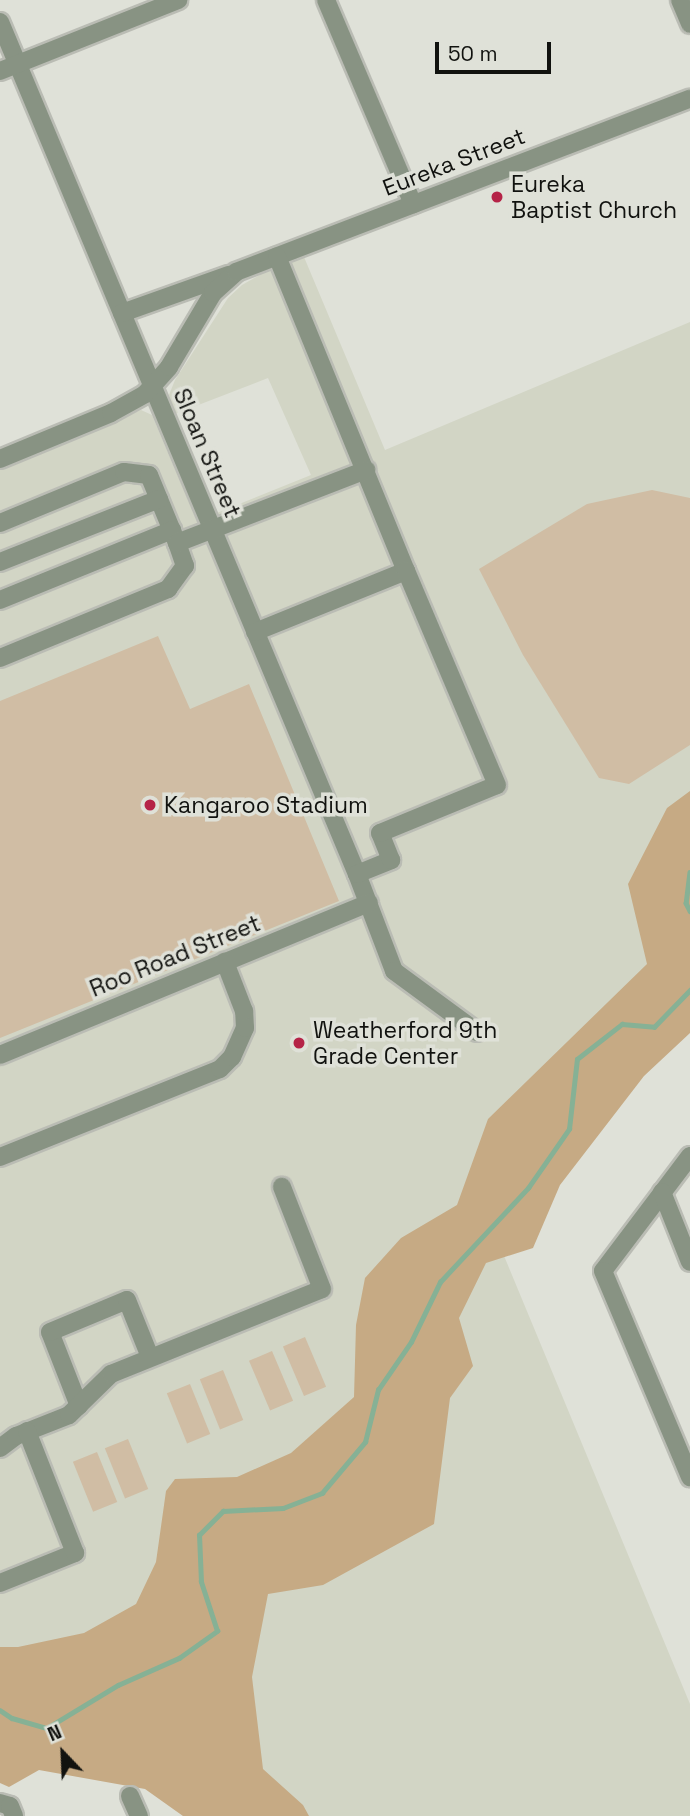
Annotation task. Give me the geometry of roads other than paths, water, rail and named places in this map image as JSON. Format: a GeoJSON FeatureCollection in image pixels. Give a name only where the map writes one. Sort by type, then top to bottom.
{"type":"FeatureCollection","features":[{"type":"Feature","properties":{"kind":"street"},"geometry":{"type":"LineString","coordinates":[[0,71],[178,0]]}},
{"type":"Feature","properties":{"kind":"street"},"geometry":{"type":"LineString","coordinates":[[326,0],[414,204]]}},
{"type":"Feature","properties":{"kind":"street"},"geometry":{"type":"LineString","coordinates":[[680,0],[690,24]]}},
{"type":"Feature","properties":{"kind":"street","name":"Sloan Street"},"geometry":{"type":"LineString","coordinates":[[0,22],[357,874],[394,971],[477,1032]]}},
{"type":"Feature","properties":{"kind":"street","name":"Eureka Street"},"geometry":{"type":"LineString","coordinates":[[122,313],[690,99]]}},
{"type":"Feature","properties":{"kind":"street"},"geometry":{"type":"LineString","coordinates":[[277,256],[497,785],[380,833],[391,860],[357,874]]}},
{"type":"Feature","properties":{"kind":"street","name":"Eureka Street"},"geometry":{"type":"LineString","coordinates":[[0,459],[111,413],[145,394],[169,367],[214,293],[236,272]]}},
{"type":"Feature","properties":{"kind":"street"},"geometry":{"type":"LineString","coordinates":[[0,600],[175,536],[212,528],[366,470]]}},
{"type":"Feature","properties":{"kind":"street"},"geometry":{"type":"LineString","coordinates":[[0,523],[124,472],[149,475],[185,566],[168,589],[0,658]]}},
{"type":"Feature","properties":{"kind":"street"},"geometry":{"type":"LineString","coordinates":[[0,562],[159,499]]}},
{"type":"Feature","properties":{"kind":"street"},"geometry":{"type":"LineString","coordinates":[[255,632],[406,571]]}},
{"type":"Feature","properties":{"kind":"street","name":"Roo Road Street"},"geometry":{"type":"LineString","coordinates":[[0,1055],[369,903]]}},
{"type":"Feature","properties":{"kind":"street"},"geometry":{"type":"LineString","coordinates":[[0,1157],[220,1069],[236,1050],[245,1028],[244,1011],[225,962]]}},
{"type":"Feature","properties":{"kind":"street"},"geometry":{"type":"LineString","coordinates":[[690,1156],[603,1270],[690,1477]]}},
{"type":"Feature","properties":{"kind":"street"},"geometry":{"type":"LineString","coordinates":[[0,1448],[27,1431],[69,1415],[111,1374],[321,1289],[282,1187]]}},
{"type":"Feature","properties":{"kind":"street"},"geometry":{"type":"LineString","coordinates":[[662,1192],[690,1262]]}},
{"type":"Feature","properties":{"kind":"street"},"geometry":{"type":"LineString","coordinates":[[79,1406],[50,1332],[127,1300],[150,1357]]}},
{"type":"Feature","properties":{"kind":"street"},"geometry":{"type":"LineString","coordinates":[[0,1583],[75,1553],[27,1431]]}},
{"type":"Feature","properties":{"kind":"street"},"geometry":{"type":"LineString","coordinates":[[130,1796],[139,1816]]}},
{"type":"Feature","properties":{"kind":"street"},"geometry":{"type":"LineString","coordinates":[[0,1803],[10,1806],[14,1816]]}},
{"type":"Feature","properties":{"kind":"waterway"},"geometry":{"type":"LineString","coordinates":[[690,872],[686,903],[690,911]]}},
{"type":"Feature","properties":{"kind":"waterway"},"geometry":{"type":"LineString","coordinates":[[0,1710],[12,1718],[47,1728],[118,1685],[179,1658],[217,1631],[201,1582],[199,1535],[223,1511],[283,1508],[322,1493],[365,1442],[378,1390],[411,1342],[440,1282],[528,1188],[569,1129],[577,1059],[622,1024],[654,1027],[690,990]]}},
{"type":"Feature","properties":{"kind":"place","name":"Eureka Baptist Church"},"geometry":{"type":"Point","coordinates":[497,197]}},
{"type":"Feature","properties":{"kind":"place","name":"Kangaroo Stadium"},"geometry":{"type":"Point","coordinates":[150,805]}},
{"type":"Feature","properties":{"kind":"place","name":"Weatherford 9th Grade Center"},"geometry":{"type":"Point","coordinates":[299,1043]}}]}
